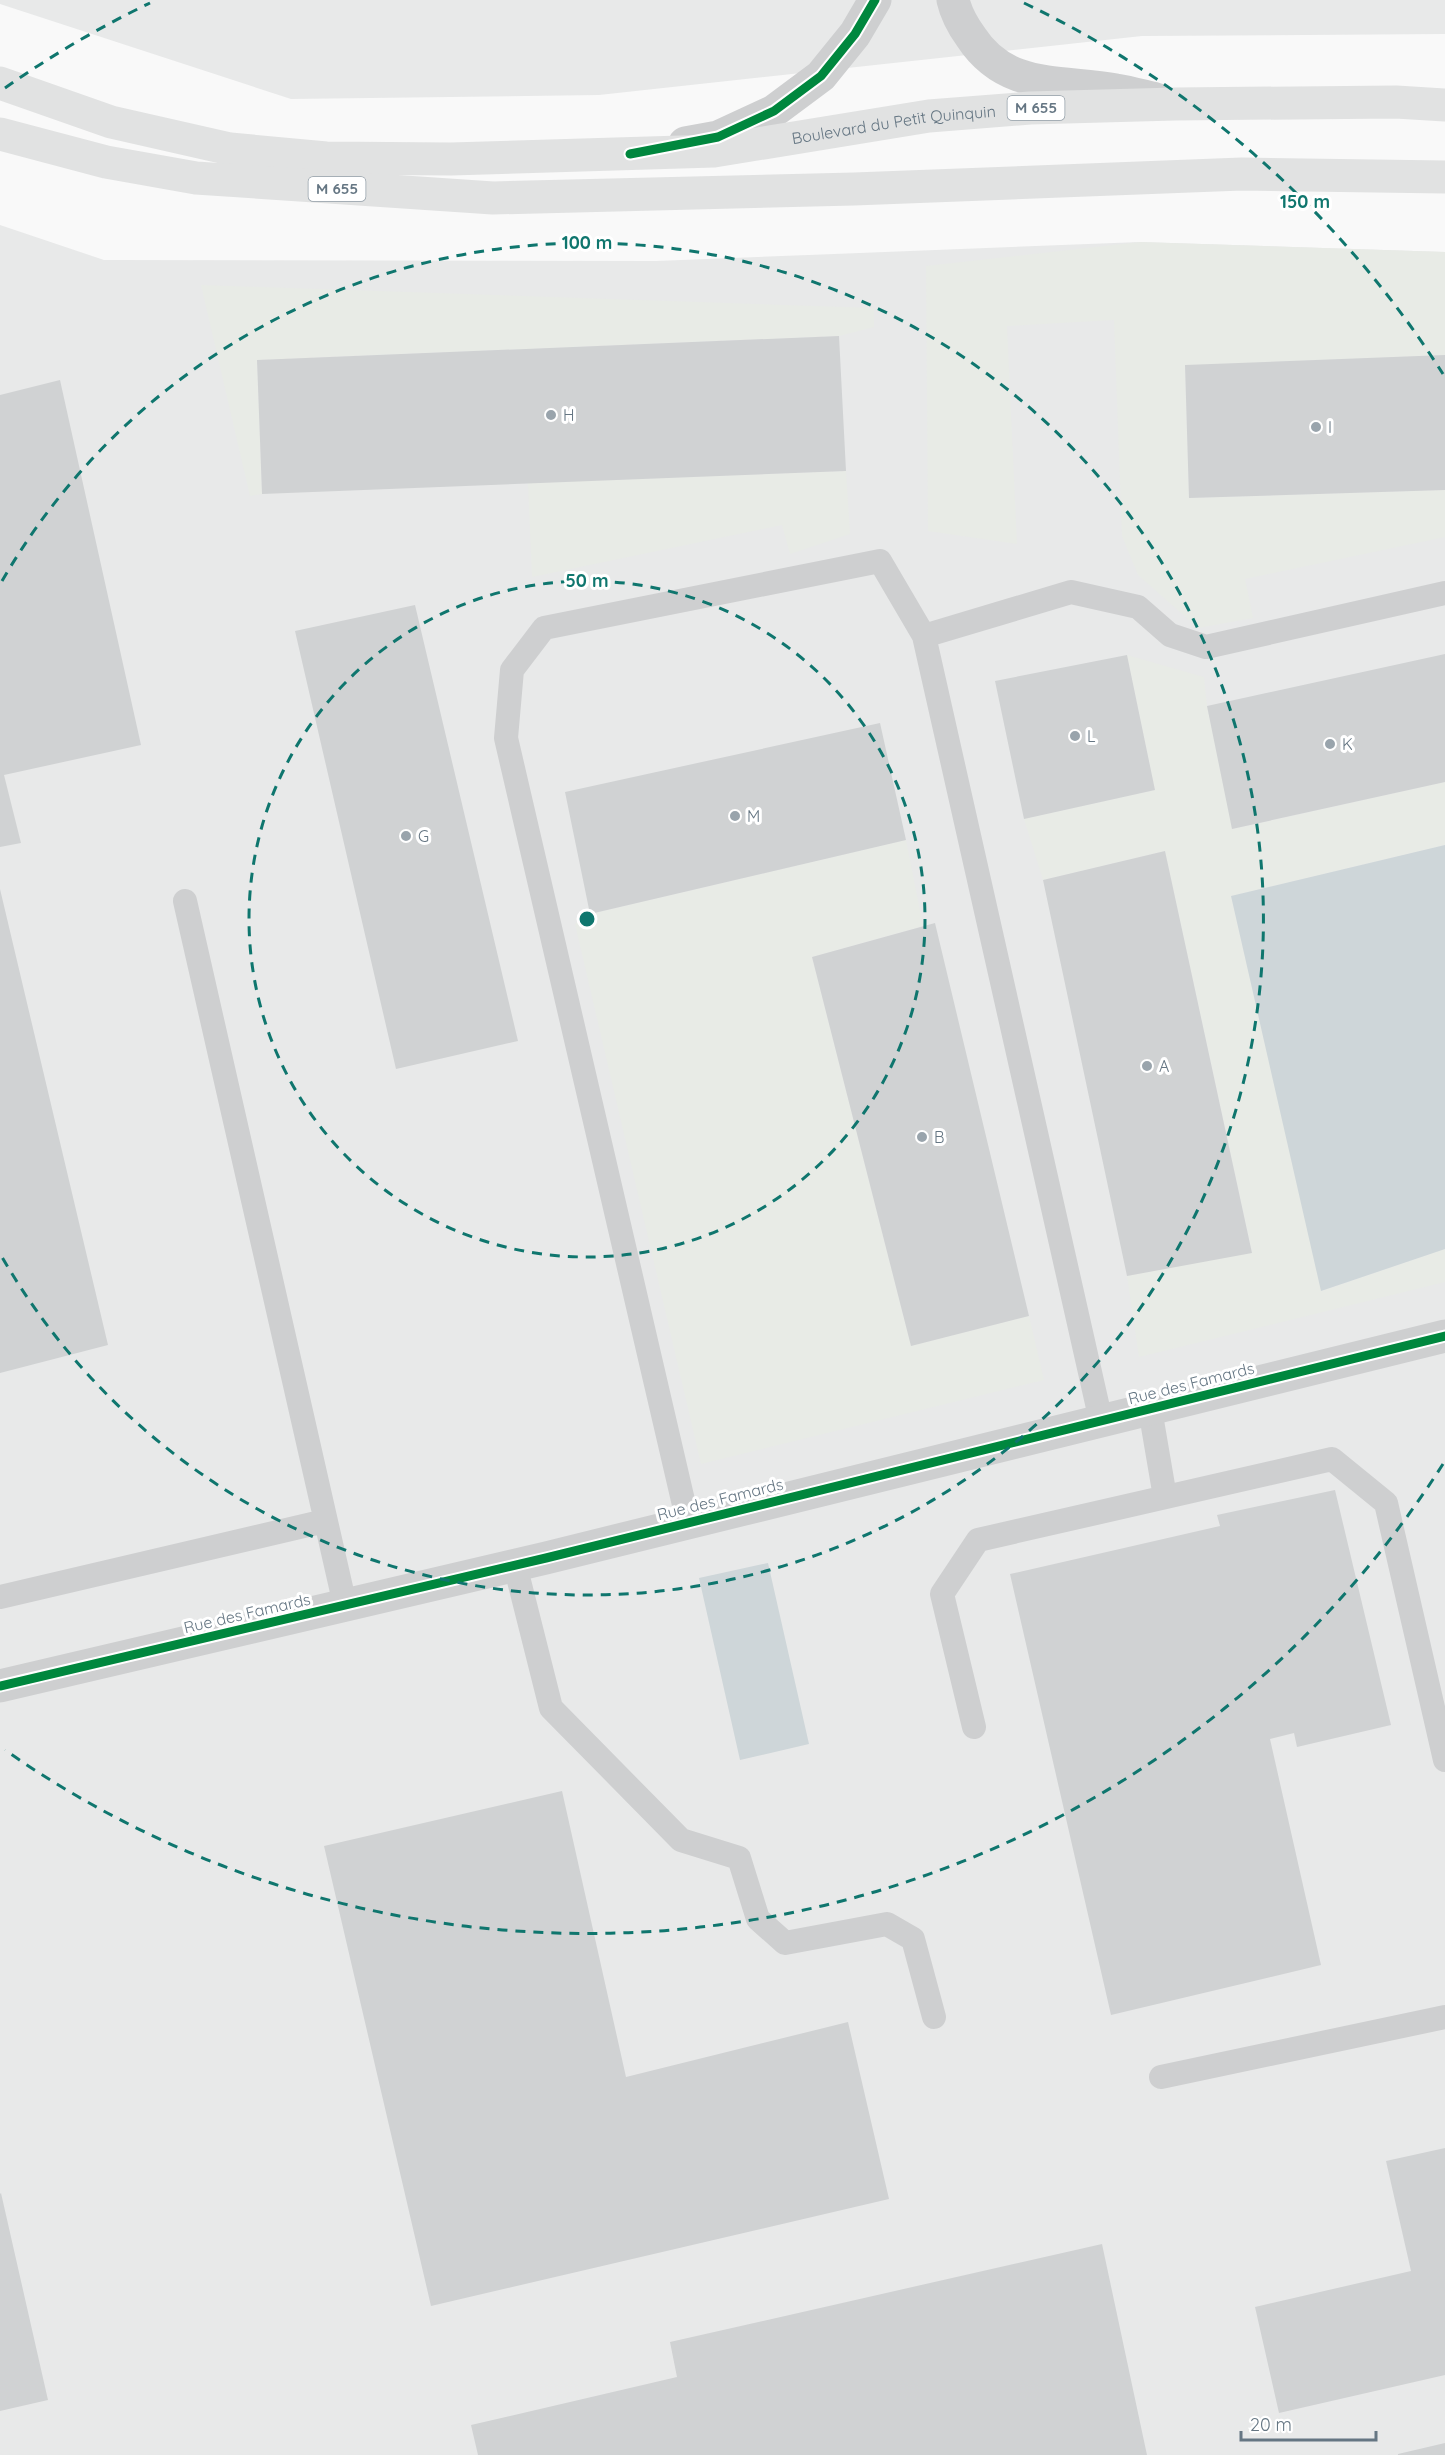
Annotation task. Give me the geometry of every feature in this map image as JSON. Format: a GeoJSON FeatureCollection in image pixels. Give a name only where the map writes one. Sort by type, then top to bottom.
{"type":"FeatureCollection","features":[{"type":"Feature","properties":{"kind":"main road","name":"M 655"},"geometry":{"type":"LineString","coordinates":[[0,83],[111,122],[230,149],[326,158],[451,159],[630,154]]}},
{"type":"Feature","properties":{"kind":"main road","name":"Boulevard du Petit Quinquin"},"geometry":{"type":"LineString","coordinates":[[630,154],[714,151],[929,116],[981,111],[1175,104],[1396,102],[1445,105]]}},
{"type":"Feature","properties":{"kind":"main road","name":"M 655"},"geometry":{"type":"LineString","coordinates":[[0,134],[106,162],[196,178],[493,198],[679,195],[1242,174],[1445,177]]}},
{"type":"Feature","properties":{"kind":"street"},"geometry":{"type":"LineString","coordinates":[[630,154],[718,137],[774,111],[821,76],[855,34],[875,0]]}},
{"type":"Feature","properties":{"kind":"street"},"geometry":{"type":"LineString","coordinates":[[953,0],[965,28],[978,49],[1015,75],[1035,81],[1115,89],[1175,104]]}},
{"type":"Feature","properties":{"kind":"street","name":"Rue des Famards"},"geometry":{"type":"LineString","coordinates":[[0,1686],[514,1565],[1445,1336]]}},
{"type":"Feature","properties":{"kind":"lane"},"geometry":{"type":"LineString","coordinates":[[688,1522],[506,738],[512,670],[544,628],[880,561],[924,636],[1101,1420]]}},
{"type":"Feature","properties":{"kind":"lane"},"geometry":{"type":"LineString","coordinates":[[924,636],[1071,592],[1138,607],[1170,635],[1206,647],[1445,593]]}},
{"type":"Feature","properties":{"kind":"lane"},"geometry":{"type":"LineString","coordinates":[[185,901],[345,1605]]}},
{"type":"Feature","properties":{"kind":"lane"},"geometry":{"type":"LineString","coordinates":[[1150,1409],[1165,1497]]}},
{"type":"Feature","properties":{"kind":"lane"},"geometry":{"type":"LineString","coordinates":[[975,1727],[942,1594],[978,1540],[1332,1459],[1386,1503],[1445,1760]]}},
{"type":"Feature","properties":{"kind":"lane"},"geometry":{"type":"LineString","coordinates":[[0,1597],[325,1521]]}},
{"type":"Feature","properties":{"kind":"lane"},"geometry":{"type":"LineString","coordinates":[[514,1565],[550,1708],[681,1840],[739,1858],[758,1919],[785,1943],[887,1924],[913,1939],[934,2018]]}},
{"type":"Feature","properties":{"kind":"lane"},"geometry":{"type":"LineString","coordinates":[[1161,2078],[1445,2017]]}},
{"type":"Feature","properties":{"kind":"shaded area"},"geometry":{"type":"Polygon","coordinates":[[[0,0],[1445,0],[1445,34],[1142,36],[599,95],[291,99],[0,4],[0,0]]]}},
{"type":"Feature","properties":{"kind":"shaded area"},"geometry":{"type":"Polygon","coordinates":[[[0,225],[104,260],[656,261],[1140,242],[1445,252],[1445,2455],[0,2455],[0,225]]]}},
{"type":"Feature","properties":{"kind":"shaded area"},"geometry":{"type":"Polygon","coordinates":[[[1140,242],[1445,252],[1445,355],[1185,366],[1189,498],[1445,490],[1445,537],[1245,579],[1253,618],[1198,628],[1138,575],[1122,536],[1114,320],[1007,326],[1017,544],[928,531],[926,266],[1140,242]]]}},
{"type":"Feature","properties":{"kind":"shaded area"},"geometry":{"type":"Polygon","coordinates":[[[201,285],[874,308],[874,327],[839,336],[257,360],[262,494],[250,496],[201,285]]]}},
{"type":"Feature","properties":{"kind":"shaded area"},"geometry":{"type":"Polygon","coordinates":[[[846,471],[850,534],[790,554],[782,525],[532,577],[528,483],[846,471]]]}},
{"type":"Feature","properties":{"kind":"shaded area"},"geometry":{"type":"Polygon","coordinates":[[[1127,655],[1204,677],[1207,706],[1233,829],[1445,782],[1445,845],[1231,896],[1322,1291],[1445,1249],[1445,1282],[1139,1357],[1127,1276],[1252,1252],[1165,851],[1043,880],[1024,819],[1155,790],[1127,655]]]}},
{"type":"Feature","properties":{"kind":"shaded area"},"geometry":{"type":"Polygon","coordinates":[[[906,840],[923,926],[812,957],[911,1346],[1029,1316],[1044,1380],[701,1464],[575,924],[591,914],[906,840]]]}},
{"type":"Feature","properties":{"kind":"shaded area"},"geometry":{"type":"Polygon","coordinates":[[[1445,845],[1445,1249],[1321,1291],[1231,896],[1445,845]]]}},
{"type":"Feature","properties":{"kind":"shaded area"},"geometry":{"type":"Polygon","coordinates":[[[768,1563],[809,1744],[740,1760],[699,1578],[768,1563]]]}},
{"type":"Feature","properties":{"kind":"building","name":"H"},"geometry":{"type":"Polygon","coordinates":[[[839,336],[846,471],[262,494],[257,360],[839,336]]]}},
{"type":"Feature","properties":{"kind":"building","name":"I"},"geometry":{"type":"Polygon","coordinates":[[[1445,355],[1445,490],[1189,498],[1185,365],[1445,355]]]}},
{"type":"Feature","properties":{"kind":"building"},"geometry":{"type":"Polygon","coordinates":[[[60,380],[141,745],[4,775],[21,843],[0,847],[0,395],[60,380]]]}},
{"type":"Feature","properties":{"kind":"building","name":"G"},"geometry":{"type":"Polygon","coordinates":[[[415,605],[518,1041],[396,1069],[295,631],[415,605]]]}},
{"type":"Feature","properties":{"kind":"building","name":"K"},"geometry":{"type":"Polygon","coordinates":[[[1445,654],[1445,782],[1232,829],[1207,706],[1445,654]]]}},
{"type":"Feature","properties":{"kind":"building","name":"L"},"geometry":{"type":"Polygon","coordinates":[[[1127,655],[1155,790],[1024,819],[995,681],[1127,655]]]}},
{"type":"Feature","properties":{"kind":"building","name":"M"},"geometry":{"type":"Polygon","coordinates":[[[880,723],[906,840],[590,914],[565,792],[880,723]]]}},
{"type":"Feature","properties":{"kind":"building","name":"A"},"geometry":{"type":"Polygon","coordinates":[[[1165,851],[1252,1253],[1127,1276],[1043,880],[1165,851]]]}},
{"type":"Feature","properties":{"kind":"building"},"geometry":{"type":"Polygon","coordinates":[[[0,889],[108,1345],[0,1373],[0,889]]]}},
{"type":"Feature","properties":{"kind":"building","name":"B"},"geometry":{"type":"Polygon","coordinates":[[[935,923],[1029,1316],[911,1346],[812,957],[935,923]]]}},
{"type":"Feature","properties":{"kind":"building"},"geometry":{"type":"Polygon","coordinates":[[[1335,1490],[1391,1725],[1297,1747],[1294,1733],[1270,1739],[1321,1965],[1111,2015],[1010,1574],[1220,1526],[1217,1515],[1335,1490]]]}},
{"type":"Feature","properties":{"kind":"building"},"geometry":{"type":"Polygon","coordinates":[[[562,1791],[626,2077],[848,2022],[889,2199],[431,2306],[324,1846],[562,1791]]]}},
{"type":"Feature","properties":{"kind":"building"},"geometry":{"type":"Polygon","coordinates":[[[1445,2148],[1445,2375],[1279,2413],[1255,2307],[1411,2271],[1386,2161],[1445,2148]]]}},
{"type":"Feature","properties":{"kind":"building"},"geometry":{"type":"Polygon","coordinates":[[[0,2194],[48,2400],[0,2411],[0,2194]]]}},
{"type":"Feature","properties":{"kind":"building"},"geometry":{"type":"Polygon","coordinates":[[[1102,2244],[1147,2455],[478,2455],[471,2425],[677,2377],[670,2342],[1102,2244]]]}},
{"type":"Feature","properties":{"kind":"building"},"geometry":{"type":"Polygon","coordinates":[[[1445,2443],[1445,2455],[1398,2455],[1398,2454],[1445,2443]]]}},
{"type":"Feature","properties":{"kind":"cycle path"},"geometry":{"type":"LineString","coordinates":[[630,154],[718,137],[774,111],[821,76],[855,34],[875,0]]}},
{"type":"Feature","properties":{"kind":"cycle path"},"geometry":{"type":"LineString","coordinates":[[0,1686],[546,1558],[1445,1336]]}},
{"type":"Feature","properties":{"kind":"place","name":"H"},"geometry":{"type":"Point","coordinates":[551,415]}},
{"type":"Feature","properties":{"kind":"place","name":"I"},"geometry":{"type":"Point","coordinates":[1316,427]}},
{"type":"Feature","properties":{"kind":"place","name":"L"},"geometry":{"type":"Point","coordinates":[1075,736]}},
{"type":"Feature","properties":{"kind":"place","name":"K"},"geometry":{"type":"Point","coordinates":[1330,744]}},
{"type":"Feature","properties":{"kind":"place","name":"M"},"geometry":{"type":"Point","coordinates":[735,816]}},
{"type":"Feature","properties":{"kind":"place","name":"G"},"geometry":{"type":"Point","coordinates":[406,836]}},
{"type":"Feature","properties":{"kind":"place","name":"A"},"geometry":{"type":"Point","coordinates":[1147,1066]}},
{"type":"Feature","properties":{"kind":"place","name":"B"},"geometry":{"type":"Point","coordinates":[922,1137]}}]}
